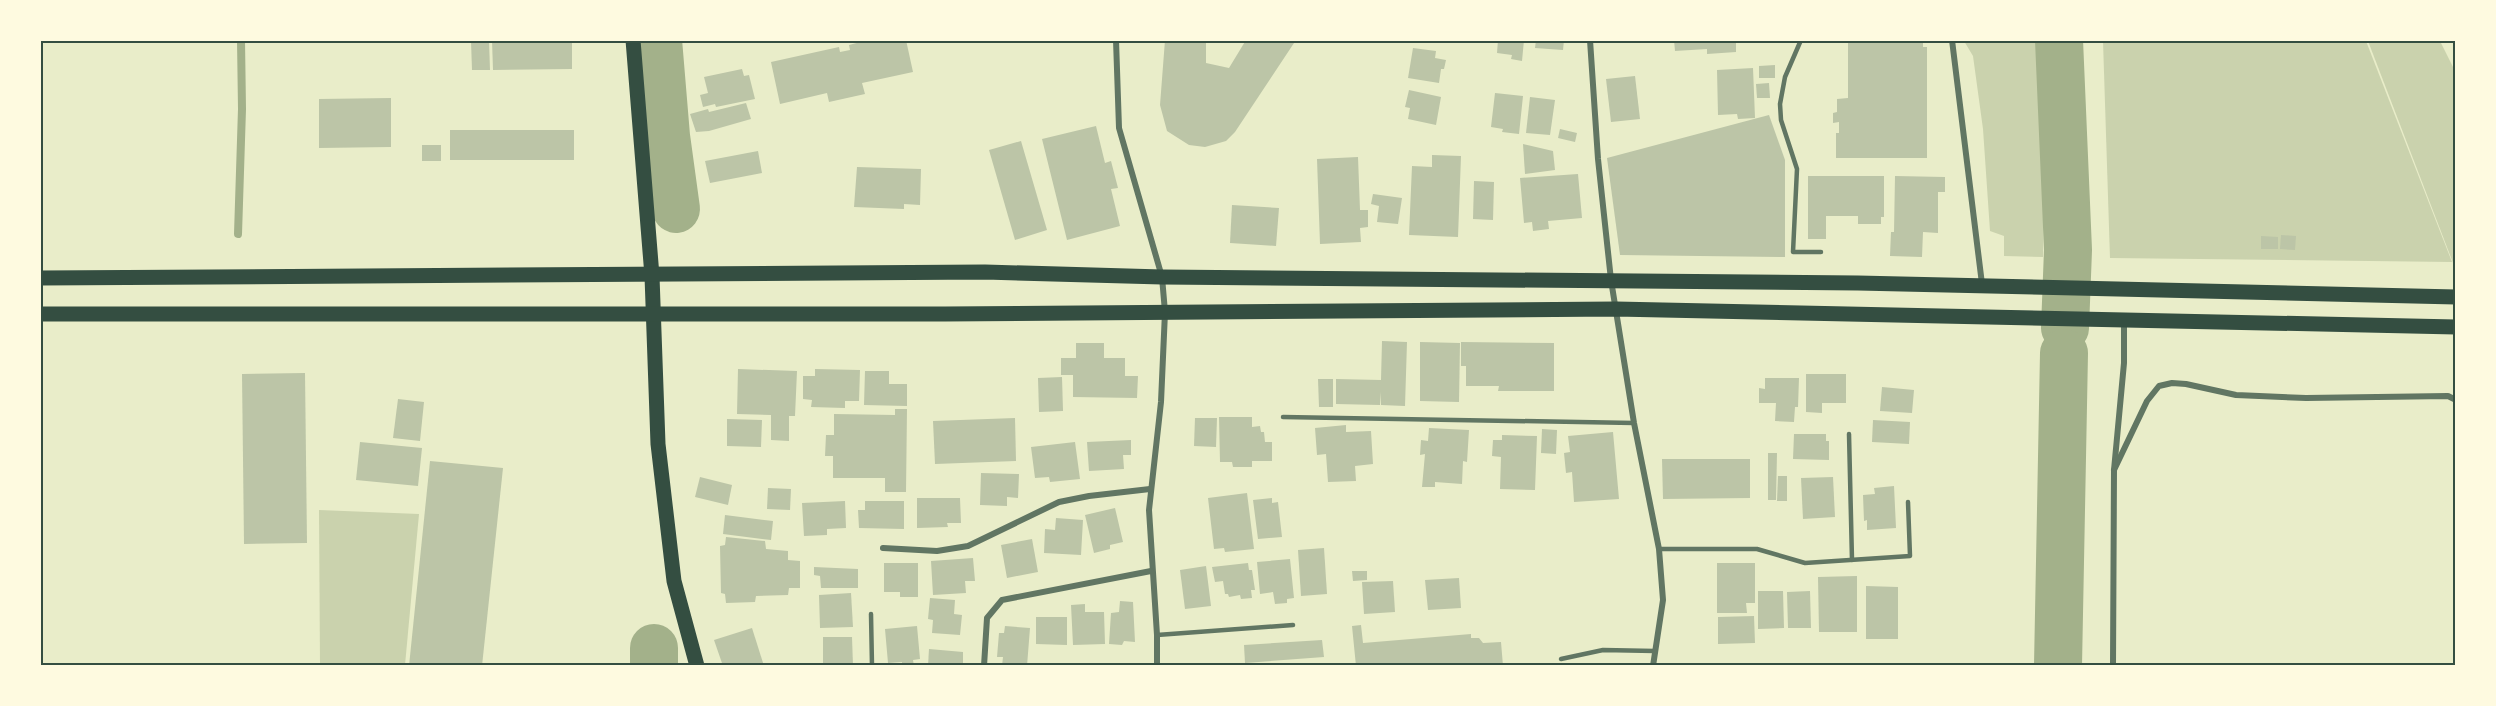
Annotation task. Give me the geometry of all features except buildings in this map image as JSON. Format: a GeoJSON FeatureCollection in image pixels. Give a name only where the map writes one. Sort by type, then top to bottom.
{"type":"FeatureCollection","features":[{"type":"Feature","properties":{"kind":"main road"},"geometry":{"type":"LineString","coordinates":[[633,40],[652,276],[658,444],[674,581],[697,666]]}},
{"type":"Feature","properties":{"kind":"main road"},"geometry":{"type":"LineString","coordinates":[[40,278],[652,276],[985,272],[1162,278],[1611,280],[1961,285],[2456,297]]}},
{"type":"Feature","properties":{"kind":"main road"},"geometry":{"type":"LineString","coordinates":[[40,314],[652,314],[1616,309],[2456,327]]}},
{"type":"Feature","properties":{"kind":"street"},"geometry":{"type":"LineString","coordinates":[[1116,40],[1119,128],[1162,278],[1165,312],[1161,402],[1149,510],[1157,666]]}},
{"type":"Feature","properties":{"kind":"street"},"geometry":{"type":"LineString","coordinates":[[1590,40],[1611,280],[1634,423],[1659,549],[1663,600],[1653,666]]}},
{"type":"Feature","properties":{"kind":"street"},"geometry":{"type":"LineString","coordinates":[[1952,40],[1982,286]]}},
{"type":"Feature","properties":{"kind":"street"},"geometry":{"type":"LineString","coordinates":[[2113,666],[2114,470],[2124,363],[2124,319]]}},
{"type":"Feature","properties":{"kind":"street"},"geometry":{"type":"LineString","coordinates":[[2114,470],[2147,401],[2159,386],[2172,383],[2236,394],[2306,398],[2448,396],[2456,400]]}},
{"type":"Feature","properties":{"kind":"street"},"geometry":{"type":"LineString","coordinates":[[884,548],[937,551],[968,546],[1059,502],[1150,489]]}},
{"type":"Feature","properties":{"kind":"street"},"geometry":{"type":"LineString","coordinates":[[984,666],[987,618],[1002,600],[1151,571]]}},
{"type":"Feature","properties":{"kind":"lane"},"geometry":{"type":"LineString","coordinates":[[1801,40],[1785,77],[1780,104],[1781,120],[1797,169],[1793,252],[1821,252]]}},
{"type":"Feature","properties":{"kind":"lane"},"geometry":{"type":"LineString","coordinates":[[1283,417],[1634,423]]}},
{"type":"Feature","properties":{"kind":"lane"},"geometry":{"type":"LineString","coordinates":[[1850,434],[1852,560]]}},
{"type":"Feature","properties":{"kind":"lane"},"geometry":{"type":"LineString","coordinates":[[1659,549],[1757,549],[1805,563],[1910,556],[1908,502]]}},
{"type":"Feature","properties":{"kind":"lane"},"geometry":{"type":"LineString","coordinates":[[871,614],[872,666]]}},
{"type":"Feature","properties":{"kind":"lane"},"geometry":{"type":"LineString","coordinates":[[1157,635],[1293,625]]}},
{"type":"Feature","properties":{"kind":"lane"},"geometry":{"type":"LineString","coordinates":[[1561,659],[1603,650],[1654,651]]}},
{"type":"Feature","properties":{"kind":"green space"},"geometry":{"type":"Polygon","coordinates":[[[1964,41],[2041,41],[2044,156],[2043,257],[2004,256],[2004,236],[1990,231],[1983,129],[1973,56],[1964,41]]]}},
{"type":"Feature","properties":{"kind":"green space"},"geometry":{"type":"Polygon","coordinates":[[[2103,41],[2366,41],[2452,262],[2110,258],[2103,41]]]}},
{"type":"Feature","properties":{"kind":"green space"},"geometry":{"type":"Polygon","coordinates":[[[2368,41],[2440,41],[2455,71],[2455,268],[2368,41]]]}},
{"type":"Feature","properties":{"kind":"green space"},"geometry":{"type":"Polygon","coordinates":[[[319,510],[419,514],[405,665],[320,665],[319,510]]]}},
{"type":"Feature","properties":{"kind":"waterway"},"geometry":{"type":"LineString","coordinates":[[238,234],[242,109],[241,40]]}},
{"type":"Feature","properties":{"kind":"waterway"},"geometry":{"type":"LineString","coordinates":[[658,40],[666,136],[676,209]]}},
{"type":"Feature","properties":{"kind":"waterway"},"geometry":{"type":"LineString","coordinates":[[2059,40],[2068,250],[2065,328]]}},
{"type":"Feature","properties":{"kind":"waterway"},"geometry":{"type":"LineString","coordinates":[[2058,666],[2064,353]]}},
{"type":"Feature","properties":{"kind":"waterway"},"geometry":{"type":"LineString","coordinates":[[654,648],[654,666]]}}]}
